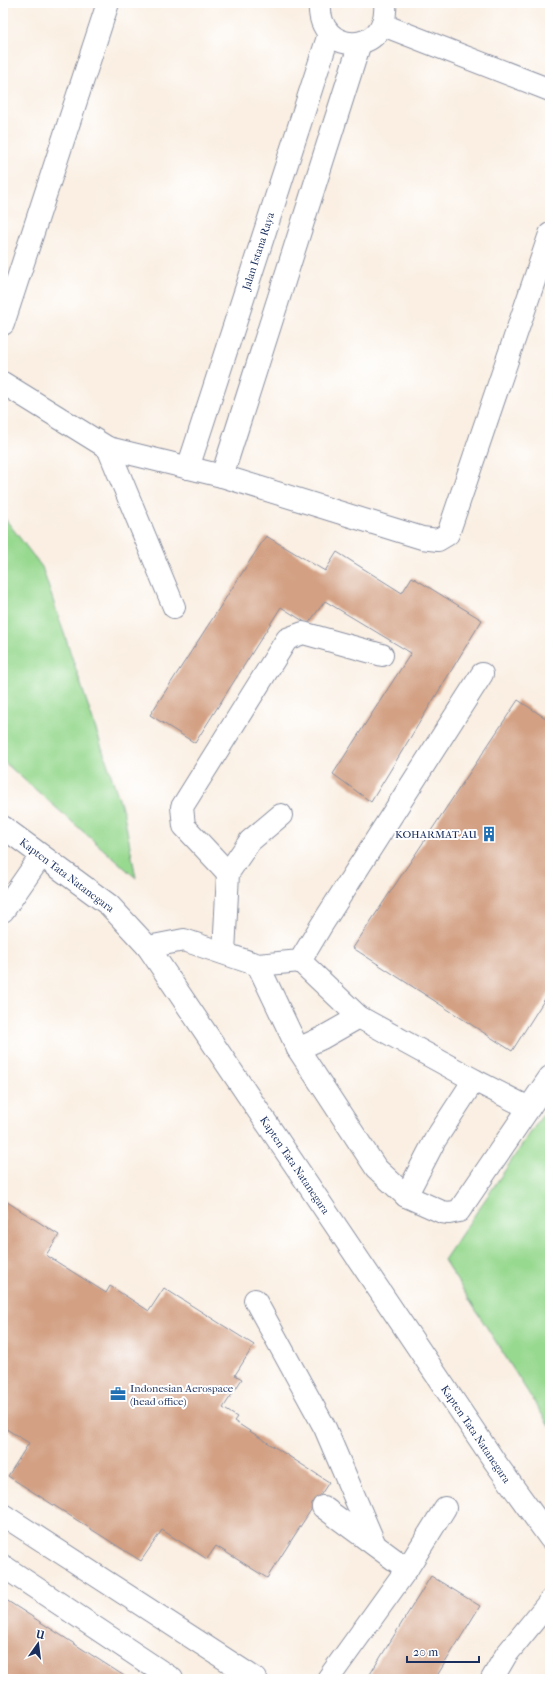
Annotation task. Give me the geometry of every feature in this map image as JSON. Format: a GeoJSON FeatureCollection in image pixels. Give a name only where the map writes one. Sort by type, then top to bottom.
{"type":"FeatureCollection","features":[{"type":"Feature","properties":{"kind":"street"},"geometry":{"type":"LineString","coordinates":[[3,324],[108,3]]}},
{"type":"Feature","properties":{"kind":"street"},"geometry":{"type":"LineString","coordinates":[[320,3],[321,20],[329,34],[338,40],[349,44],[360,44],[369,40],[383,25],[386,14],[385,3]]}},
{"type":"Feature","properties":{"kind":"street"},"geometry":{"type":"LineString","coordinates":[[383,25],[550,90]]}},
{"type":"Feature","properties":{"kind":"street","name":"Jalan Istana Raya"},"geometry":{"type":"LineString","coordinates":[[188,468],[329,34]]}},
{"type":"Feature","properties":{"kind":"street"},"geometry":{"type":"LineString","coordinates":[[222,476],[360,44]]}},
{"type":"Feature","properties":{"kind":"street"},"geometry":{"type":"LineString","coordinates":[[3,383],[108,448],[222,476],[422,538],[438,540],[448,534],[550,234]]}},
{"type":"Feature","properties":{"kind":"street"},"geometry":{"type":"LineString","coordinates":[[108,448],[174,607]]}},
{"type":"Feature","properties":{"kind":"street"},"geometry":{"type":"LineString","coordinates":[[228,873],[184,826],[182,807],[287,639],[303,633],[382,656]]}},
{"type":"Feature","properties":{"kind":"street"},"geometry":{"type":"LineString","coordinates":[[300,961],[482,674]]}},
{"type":"Feature","properties":{"kind":"street"},"geometry":{"type":"LineString","coordinates":[[224,953],[228,873],[250,841],[281,815]]}},
{"type":"Feature","properties":{"kind":"street","name":"Kapten Tata Natanegara"},"geometry":{"type":"LineString","coordinates":[[3,827],[109,905],[148,947],[495,1462],[550,1538]]}},
{"type":"Feature","properties":{"kind":"street"},"geometry":{"type":"LineString","coordinates":[[3,911],[41,856]]}},
{"type":"Feature","properties":{"kind":"street"},"geometry":{"type":"LineString","coordinates":[[148,947],[184,940],[258,965],[300,961],[359,1017],[474,1080],[529,1108]]}},
{"type":"Feature","properties":{"kind":"street"},"geometry":{"type":"LineString","coordinates":[[258,965],[298,1049],[376,1168],[406,1196],[442,1212],[449,1213],[459,1211],[550,1077]]}},
{"type":"Feature","properties":{"kind":"street"},"geometry":{"type":"LineString","coordinates":[[298,1049],[322,1038],[359,1017]]}},
{"type":"Feature","properties":{"kind":"street"},"geometry":{"type":"LineString","coordinates":[[406,1196],[435,1140],[474,1080]]}},
{"type":"Feature","properties":{"kind":"street"},"geometry":{"type":"LineString","coordinates":[[255,1300],[325,1428],[375,1545]]}},
{"type":"Feature","properties":{"kind":"street"},"geometry":{"type":"LineString","coordinates":[[323,1506],[407,1569]]}},
{"type":"Feature","properties":{"kind":"street"},"geometry":{"type":"LineString","coordinates":[[328,1679],[407,1569],[445,1508]]}},
{"type":"Feature","properties":{"kind":"street"},"geometry":{"type":"LineString","coordinates":[[3,1515],[256,1679]]}},
{"type":"Feature","properties":{"kind":"street"},"geometry":{"type":"LineString","coordinates":[[3,1566],[172,1679]]}},
{"type":"Feature","properties":{"kind":"street"},"geometry":{"type":"LineString","coordinates":[[492,1679],[506,1655],[550,1601]]}},
{"type":"Feature","properties":{"kind":"green space"},"geometry":{"type":"Polygon","coordinates":[[[3,516],[42,567],[124,814],[136,878],[3,761],[3,516]]]}},
{"type":"Feature","properties":{"kind":"green space"},"geometry":{"type":"Polygon","coordinates":[[[550,1104],[550,1427],[444,1260],[550,1104]]]}},
{"type":"Feature","properties":{"kind":"building"},"geometry":{"type":"Polygon","coordinates":[[[266,536],[325,571],[337,552],[402,593],[412,577],[482,620],[371,802],[333,774],[411,653],[325,601],[308,624],[281,607],[195,743],[150,715],[266,536]]]}},
{"type":"Feature","properties":{"kind":"building","name":"KOHARMAT AU"},"geometry":{"type":"Polygon","coordinates":[[[518,700],[550,721],[550,991],[512,1051],[353,948],[518,700]]]}},
{"type":"Feature","properties":{"kind":"building","name":"Indonesian Aerospace (head office)"},"geometry":{"type":"Polygon","coordinates":[[[4,1200],[59,1235],[46,1255],[106,1293],[110,1286],[149,1311],[164,1288],[254,1345],[235,1375],[242,1379],[223,1408],[237,1417],[234,1421],[329,1482],[267,1578],[216,1546],[207,1559],[162,1530],[141,1561],[8,1476],[29,1443],[3,1427],[4,1200]]]}},
{"type":"Feature","properties":{"kind":"building"},"geometry":{"type":"Polygon","coordinates":[[[431,1576],[480,1606],[435,1679],[367,1679],[431,1576]]]}},
{"type":"Feature","properties":{"kind":"building"},"geometry":{"type":"Polygon","coordinates":[[[3,1598],[129,1679],[3,1679],[3,1598]]]}},
{"type":"Feature","properties":{"kind":"place","name":"KOHARMAT AU"},"geometry":{"type":"Point","coordinates":[489,834]}},
{"type":"Feature","properties":{"kind":"place","name":"Indonesian Aerospace (head office)"},"geometry":{"type":"Point","coordinates":[118,1394]}}]}
